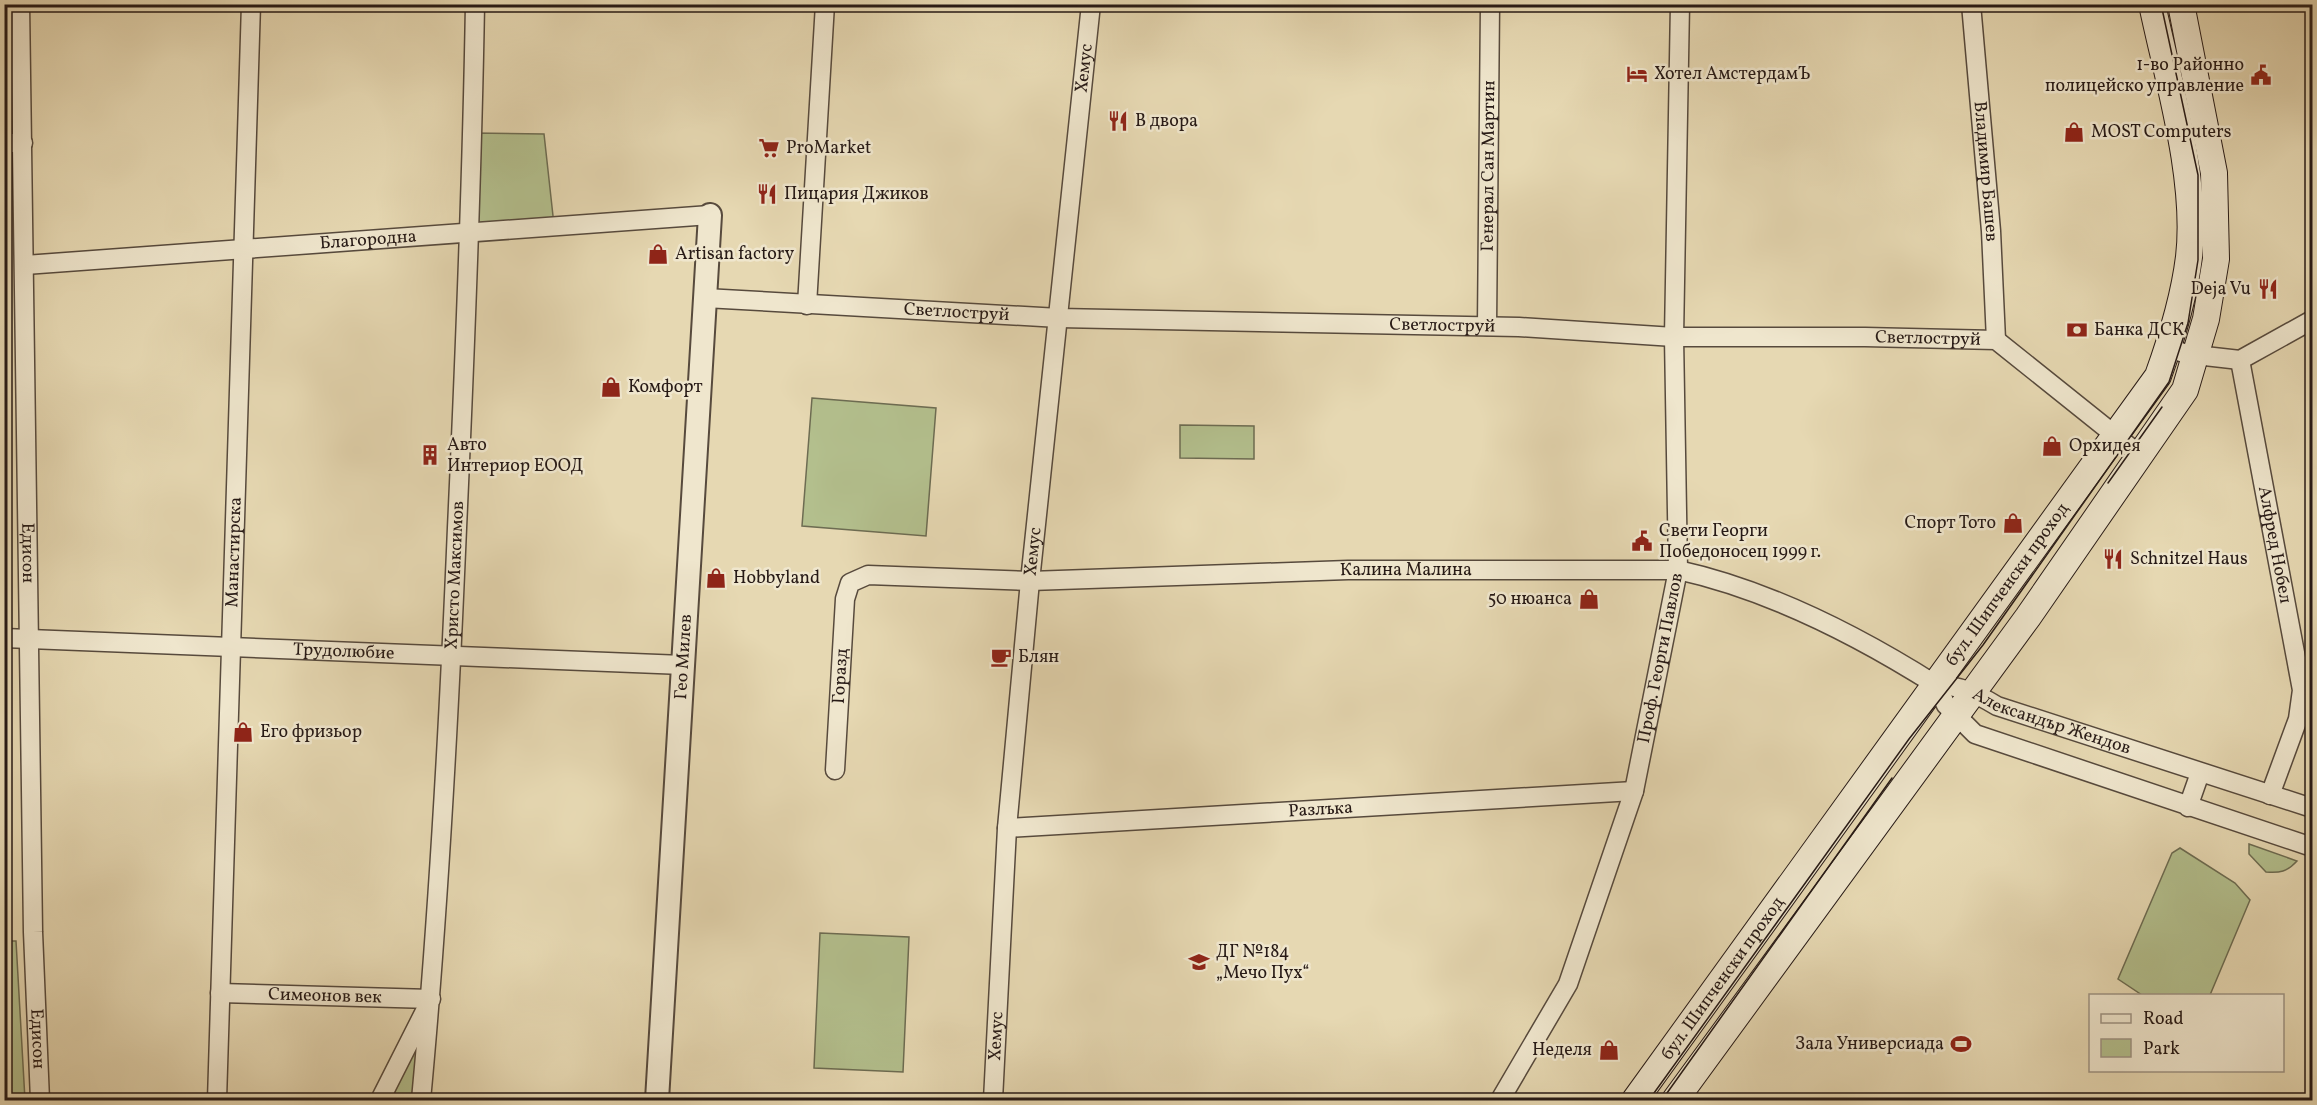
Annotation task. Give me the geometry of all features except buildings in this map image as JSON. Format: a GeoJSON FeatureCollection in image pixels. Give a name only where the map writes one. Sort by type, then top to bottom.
{"type":"FeatureCollection","features":[{"type":"Feature","properties":{"kind":"main road","name":"бул. Шипченски проход"},"geometry":{"type":"LineString","coordinates":[[1635,1101],[1812,853],[2116,438],[2158,376],[2179,314],[2189,255],[2188,176],[2152,4]]}},
{"type":"Feature","properties":{"kind":"main road","name":"бул. Шипченски проход"},"geometry":{"type":"LineString","coordinates":[[1675,1101],[1974,693],[2185,390],[2197,355],[2216,259],[2214,173],[2181,4]]}},
{"type":"Feature","properties":{"kind":"street","name":"Едисон"},"geometry":{"type":"LineString","coordinates":[[21,4],[14,143],[25,266],[33,932],[40,1101]]}},
{"type":"Feature","properties":{"kind":"street","name":"Манастирска"},"geometry":{"type":"LineString","coordinates":[[218,1101],[229,645],[245,249],[251,4]]}},
{"type":"Feature","properties":{"kind":"street","name":"Христо Максимов"},"geometry":{"type":"LineString","coordinates":[[421,1101],[431,999],[452,655],[470,232],[475,4]]}},
{"type":"Feature","properties":{"kind":"street"},"geometry":{"type":"LineString","coordinates":[[807,305],[825,4]]}},
{"type":"Feature","properties":{"kind":"street","name":"Хемус"},"geometry":{"type":"LineString","coordinates":[[993,1101],[1007,828],[1030,581],[1091,4]]}},
{"type":"Feature","properties":{"kind":"street","name":"Генерал Сан Мартин"},"geometry":{"type":"LineString","coordinates":[[1487,326],[1490,4]]}},
{"type":"Feature","properties":{"kind":"street","name":"Проф. Георги Павлов"},"geometry":{"type":"LineString","coordinates":[[1500,1101],[1568,984],[1634,791],[1678,570],[1674,338],[1680,4]]}},
{"type":"Feature","properties":{"kind":"street","name":"Владимир Башев"},"geometry":{"type":"LineString","coordinates":[[1971,4],[1991,231],[1996,340]]}},
{"type":"Feature","properties":{"kind":"street","name":"Благородна"},"geometry":{"type":"LineString","coordinates":[[25,266],[710,214]]}},
{"type":"Feature","properties":{"kind":"street","name":"Гео Милев"},"geometry":{"type":"LineString","coordinates":[[657,1101],[710,214]]}},
{"type":"Feature","properties":{"kind":"street","name":"Светлоструй"},"geometry":{"type":"LineString","coordinates":[[705,298],[1059,318],[1487,326],[1674,338],[1865,337],[1996,340],[2140,456]]}},
{"type":"Feature","properties":{"kind":"street"},"geometry":{"type":"LineString","coordinates":[[2168,348],[2197,355],[2240,360],[2313,320]]}},
{"type":"Feature","properties":{"kind":"street","name":"Алфред Нобел"},"geometry":{"type":"LineString","coordinates":[[2240,360],[2302,690],[2298,719],[2270,795]]}},
{"type":"Feature","properties":{"kind":"street","name":"Калина Малина"},"geometry":{"type":"LineString","coordinates":[[850,583],[868,575],[1030,581],[1348,570],[1678,570],[1728,583],[1845,633],[1936,685]]}},
{"type":"Feature","properties":{"kind":"street","name":"Горазд"},"geometry":{"type":"LineString","coordinates":[[835,770],[844,599],[850,583]]}},
{"type":"Feature","properties":{"kind":"street","name":"Трудолюбие"},"geometry":{"type":"LineString","coordinates":[[4,638],[30,637],[683,665]]}},
{"type":"Feature","properties":{"kind":"street","name":"Александър Жендов"},"geometry":{"type":"LineString","coordinates":[[2313,808],[1997,706],[1974,693],[1953,685],[1936,685],[1942,699],[1956,716],[1976,734],[2188,807],[2313,847]]}},
{"type":"Feature","properties":{"kind":"street"},"geometry":{"type":"LineString","coordinates":[[2188,807],[2200,773]]}},
{"type":"Feature","properties":{"kind":"street","name":"Разлъка"},"geometry":{"type":"LineString","coordinates":[[1007,828],[1634,791]]}},
{"type":"Feature","properties":{"kind":"street","name":"Симеонов век"},"geometry":{"type":"LineString","coordinates":[[220,993],[431,999]]}},
{"type":"Feature","properties":{"kind":"street","name":"Христо Максимов"},"geometry":{"type":"LineString","coordinates":[[384,1099],[431,999]]}},
{"type":"Feature","properties":{"kind":"green space"},"geometry":{"type":"Polygon","coordinates":[[[473,133],[544,134],[554,225],[470,232],[473,133]]]}},
{"type":"Feature","properties":{"kind":"green space"},"geometry":{"type":"Polygon","coordinates":[[[812,398],[936,408],[926,536],[802,526],[812,398]]]}},
{"type":"Feature","properties":{"kind":"green space"},"geometry":{"type":"Polygon","coordinates":[[[1180,425],[1254,426],[1254,459],[1180,458],[1180,425]]]}},
{"type":"Feature","properties":{"kind":"green space"},"geometry":{"type":"Polygon","coordinates":[[[2249,844],[2297,861],[2283,871],[2266,872],[2249,854],[2249,844]]]}},
{"type":"Feature","properties":{"kind":"green space"},"geometry":{"type":"Polygon","coordinates":[[[2180,848],[2235,883],[2250,900],[2210,994],[2140,994],[2118,979],[2172,853],[2180,848]]]}},
{"type":"Feature","properties":{"kind":"green space"},"geometry":{"type":"Polygon","coordinates":[[[820,933],[909,937],[903,1072],[814,1068],[820,933]]]}},
{"type":"Feature","properties":{"kind":"green space"},"geometry":{"type":"Polygon","coordinates":[[[5,941],[16,941],[25,1100],[5,1100],[5,941]]]}},
{"type":"Feature","properties":{"kind":"green space"},"geometry":{"type":"Polygon","coordinates":[[[431,999],[421,1100],[392,1100],[381,1097],[431,999]]]}},
{"type":"Feature","properties":{"kind":"tram line"},"geometry":{"type":"LineString","coordinates":[[1649,1100],[1909,739],[1983,645],[2169,382],[2188,323],[2198,260],[2198,175],[2161,4]]}},
{"type":"Feature","properties":{"kind":"tram line"},"geometry":{"type":"LineString","coordinates":[[2108,483],[2162,407]]}},
{"type":"Feature","properties":{"kind":"tram line"},"geometry":{"type":"LineString","coordinates":[[1662,1100],[1892,778]]}},
{"type":"Feature","properties":{"kind":"place","name":"Хотел АмстердамЪ"},"geometry":{"type":"Point","coordinates":[1637,74]}},
{"type":"Feature","properties":{"kind":"place","name":"1-во Районно полицейско управление"},"geometry":{"type":"Point","coordinates":[2261,75]}},
{"type":"Feature","properties":{"kind":"place","name":"В двора"},"geometry":{"type":"Point","coordinates":[1118,121]}},
{"type":"Feature","properties":{"kind":"place","name":"MOST Computers"},"geometry":{"type":"Point","coordinates":[2074,132]}},
{"type":"Feature","properties":{"kind":"place","name":"ProMarket"},"geometry":{"type":"Point","coordinates":[769,148]}},
{"type":"Feature","properties":{"kind":"place","name":"Пицария Джиков"},"geometry":{"type":"Point","coordinates":[767,194]}},
{"type":"Feature","properties":{"kind":"place","name":"Artisan factory"},"geometry":{"type":"Point","coordinates":[658,254]}},
{"type":"Feature","properties":{"kind":"place","name":"Deja Vu"},"geometry":{"type":"Point","coordinates":[2268,289]}},
{"type":"Feature","properties":{"kind":"place","name":"Банка ДСК"},"geometry":{"type":"Point","coordinates":[2077,330]}},
{"type":"Feature","properties":{"kind":"place","name":"Комфорт"},"geometry":{"type":"Point","coordinates":[611,387]}},
{"type":"Feature","properties":{"kind":"place","name":"Орхидея"},"geometry":{"type":"Point","coordinates":[2052,446]}},
{"type":"Feature","properties":{"kind":"place","name":"Авто Интериор ЕООД"},"geometry":{"type":"Point","coordinates":[430,455]}},
{"type":"Feature","properties":{"kind":"place","name":"Спорт Тото"},"geometry":{"type":"Point","coordinates":[2013,523]}},
{"type":"Feature","properties":{"kind":"place","name":"Свети Георги Победоносец 1999 г."},"geometry":{"type":"Point","coordinates":[1642,541]}},
{"type":"Feature","properties":{"kind":"place","name":"Schnitzel Haus"},"geometry":{"type":"Point","coordinates":[2113,559]}},
{"type":"Feature","properties":{"kind":"place","name":"Hobbyland"},"geometry":{"type":"Point","coordinates":[716,578]}},
{"type":"Feature","properties":{"kind":"place","name":"50 нюанса"},"geometry":{"type":"Point","coordinates":[1589,599]}},
{"type":"Feature","properties":{"kind":"place","name":"Блян"},"geometry":{"type":"Point","coordinates":[1001,657]}},
{"type":"Feature","properties":{"kind":"place","name":"Его фризьор"},"geometry":{"type":"Point","coordinates":[243,732]}},
{"type":"Feature","properties":{"kind":"place","name":"ДГ №184 „Мечо Пух“"},"geometry":{"type":"Point","coordinates":[1199,962]}},
{"type":"Feature","properties":{"kind":"place","name":"Зала Универсиада"},"geometry":{"type":"Point","coordinates":[1961,1044]}},
{"type":"Feature","properties":{"kind":"place","name":"Неделя"},"geometry":{"type":"Point","coordinates":[1609,1050]}}]}
